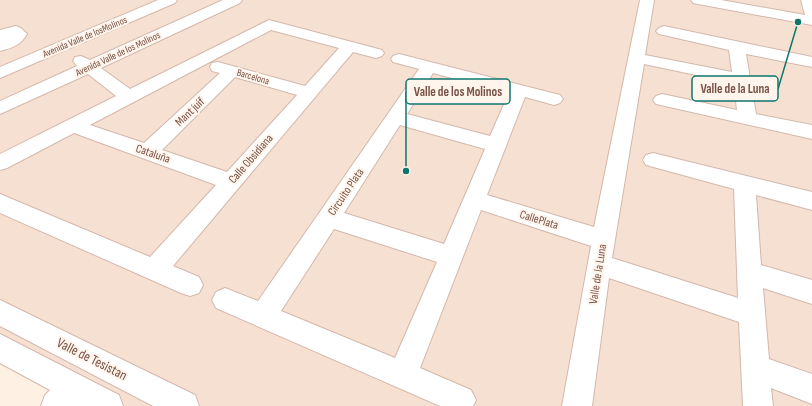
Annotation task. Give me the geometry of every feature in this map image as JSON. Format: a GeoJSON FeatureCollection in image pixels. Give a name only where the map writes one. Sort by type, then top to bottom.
{"type":"FeatureCollection","features":[{"type":"Feature","properties":{"kind":"street","name":"Avenida Valle de losMolinos"},"geometry":{"type":"LineString","coordinates":[[0,72],[170,0]]}},
{"type":"Feature","properties":{"kind":"street","name":"Avenida Valle de los Molinos"},"geometry":{"type":"LineString","coordinates":[[0,108],[235,0]]}},
{"type":"Feature","properties":{"kind":"street","name":"Valle de la Luna"},"geometry":{"type":"LineString","coordinates":[[577,406],[601,252],[647,0]]}},
{"type":"Feature","properties":{"kind":"street"},"geometry":{"type":"LineString","coordinates":[[698,0],[811,10]]}},
{"type":"Feature","properties":{"kind":"street"},"geometry":{"type":"LineString","coordinates":[[765,0],[811,10]]}},
{"type":"Feature","properties":{"kind":"street"},"geometry":{"type":"LineString","coordinates":[[0,163],[269,25],[376,53]]}},
{"type":"Feature","properties":{"kind":"street"},"geometry":{"type":"LineString","coordinates":[[0,35],[8,32],[16,32],[19,34],[16,39],[0,46]]}},
{"type":"Feature","properties":{"kind":"street"},"geometry":{"type":"LineString","coordinates":[[664,32],[812,62]]}},
{"type":"Feature","properties":{"kind":"street"},"geometry":{"type":"LineString","coordinates":[[63,46],[130,97]]}},
{"type":"Feature","properties":{"kind":"street","name":"Calle Obsidiana"},"geometry":{"type":"LineString","coordinates":[[154,270],[349,47]]}},
{"type":"Feature","properties":{"kind":"street"},"geometry":{"type":"LineString","coordinates":[[737,47],[747,117]]}},
{"type":"Feature","properties":{"kind":"street"},"geometry":{"type":"LineString","coordinates":[[636,58],[742,79]]}},
{"type":"Feature","properties":{"kind":"street"},"geometry":{"type":"LineString","coordinates":[[399,59],[554,99]]}},
{"type":"Feature","properties":{"kind":"street","name":"Barcelona"},"geometry":{"type":"LineString","coordinates":[[197,62],[309,93]]}},
{"type":"Feature","properties":{"kind":"street","name":"Circuito Plata"},"geometry":{"type":"LineString","coordinates":[[263,316],[429,67]]}},
{"type":"Feature","properties":{"kind":"street","name":"Mant juif"},"geometry":{"type":"LineString","coordinates":[[147,152],[232,71]]}},
{"type":"Feature","properties":{"kind":"street"},"geometry":{"type":"LineString","coordinates":[[403,374],[519,90]]}},
{"type":"Feature","properties":{"kind":"street"},"geometry":{"type":"LineString","coordinates":[[662,100],[812,132]]}},
{"type":"Feature","properties":{"kind":"street"},"geometry":{"type":"LineString","coordinates":[[396,117],[496,145]]}},
{"type":"Feature","properties":{"kind":"street","name":"Cataluña"},"geometry":{"type":"LineString","coordinates":[[74,126],[231,182]]}},
{"type":"Feature","properties":{"kind":"street"},"geometry":{"type":"LineString","coordinates":[[654,160],[812,201]]}},
{"type":"Feature","properties":{"kind":"street"},"geometry":{"type":"LineString","coordinates":[[744,183],[758,406]]}},
{"type":"Feature","properties":{"kind":"street","name":"CallePlata"},"geometry":{"type":"LineString","coordinates":[[475,200],[752,314]]}},
{"type":"Feature","properties":{"kind":"street"},"geometry":{"type":"LineString","coordinates":[[0,203],[190,285]]}},
{"type":"Feature","properties":{"kind":"street"},"geometry":{"type":"LineString","coordinates":[[329,218],[450,256]]}},
{"type":"Feature","properties":{"kind":"street"},"geometry":{"type":"LineString","coordinates":[[750,273],[812,292]]}},
{"type":"Feature","properties":{"kind":"street"},"geometry":{"type":"LineString","coordinates":[[225,300],[403,374],[461,400]]}},
{"type":"Feature","properties":{"kind":"street","name":"Valle de Tesistan"},"geometry":{"type":"LineString","coordinates":[[0,312],[184,406]]}},
{"type":"Feature","properties":{"kind":"street"},"geometry":{"type":"LineString","coordinates":[[0,348],[64,396],[108,406]]}},
{"type":"Feature","properties":{"kind":"street"},"geometry":{"type":"LineString","coordinates":[[756,368],[812,389]]}},
{"type":"Feature","properties":{"kind":"shaded area"},"geometry":{"type":"Polygon","coordinates":[[[0,0],[812,0],[812,406],[123,406],[0,341],[0,0]]]}},
{"type":"Feature","properties":{"kind":"place","name":"Valle de la Luna"},"geometry":{"type":"Point","coordinates":[798,22]}},
{"type":"Feature","properties":{"kind":"place","name":"Valle de los Molinos"},"geometry":{"type":"Point","coordinates":[406,171]}}]}
